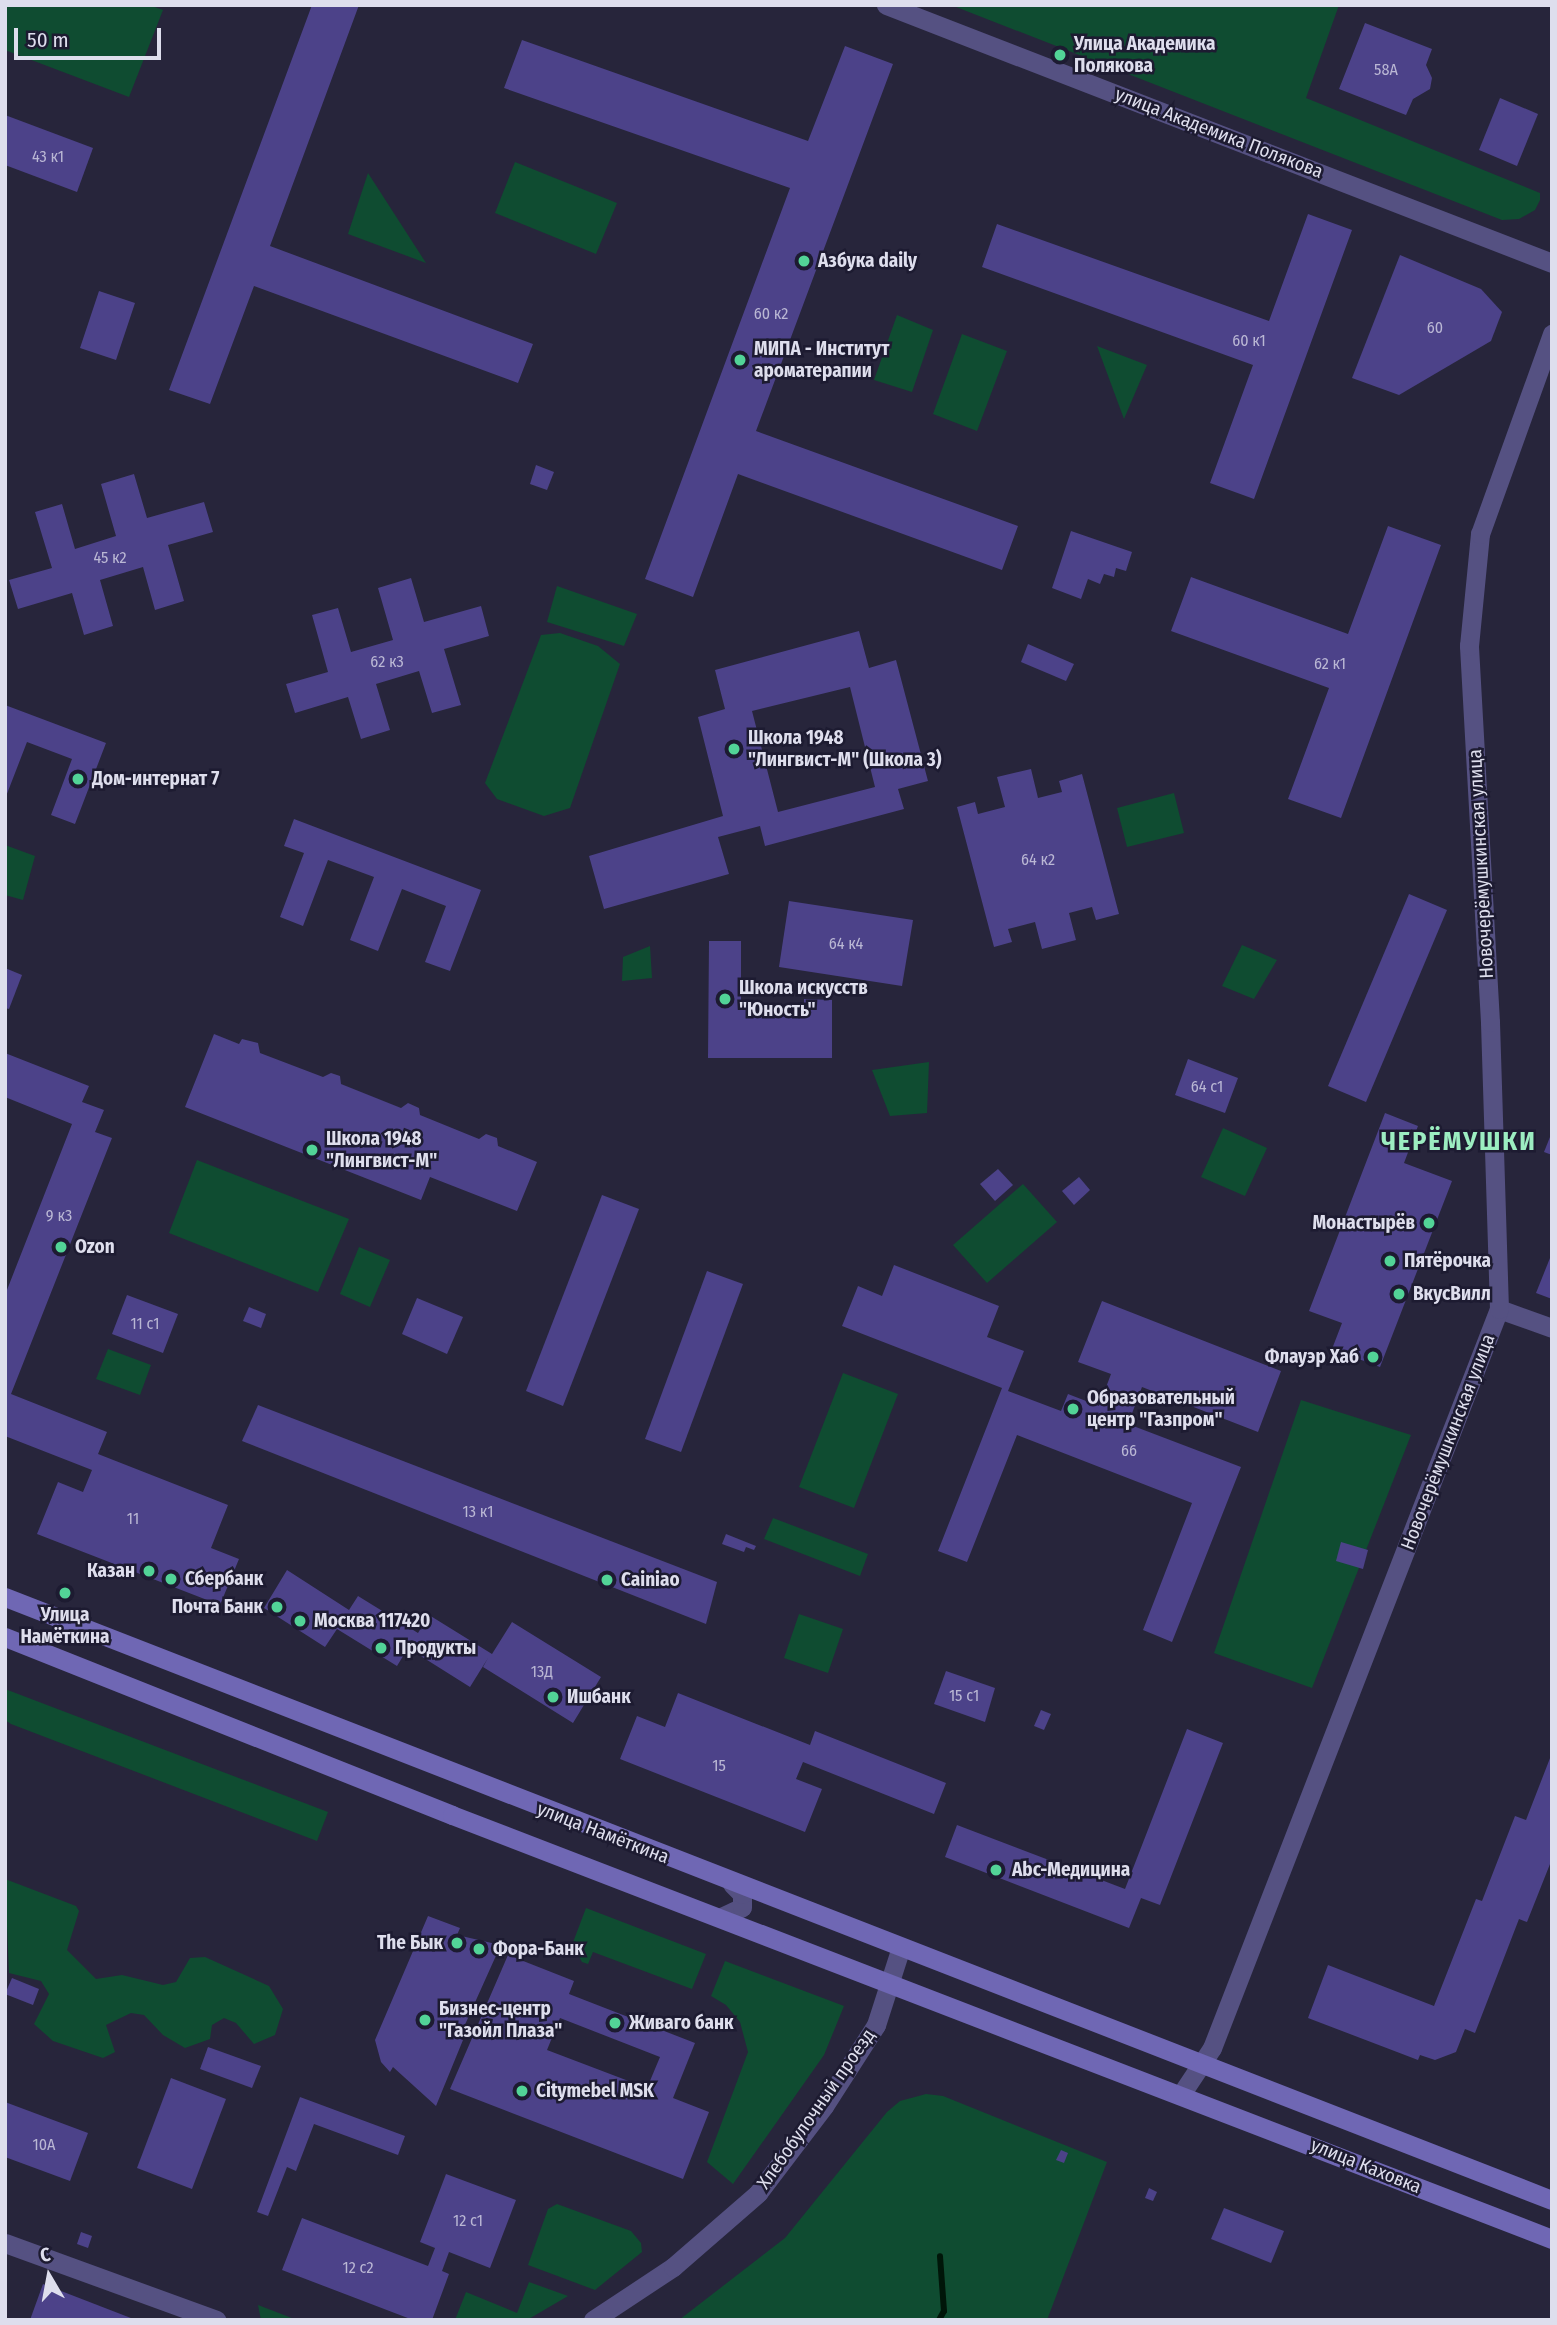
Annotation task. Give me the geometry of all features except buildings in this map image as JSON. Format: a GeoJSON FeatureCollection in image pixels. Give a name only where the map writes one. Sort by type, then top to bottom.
{"type":"FeatureCollection","features":[{"type":"Feature","properties":{"kind":"main road","name":"улица Намёткина"},"geometry":{"type":"LineString","coordinates":[[5,1597],[732,1884],[1203,2064]]}},
{"type":"Feature","properties":{"kind":"main road","name":"улица Намёткина"},"geometry":{"type":"LineString","coordinates":[[5,1637],[721,1917],[1182,2093]]}},
{"type":"Feature","properties":{"kind":"main road","name":"улица Каховка"},"geometry":{"type":"LineString","coordinates":[[1203,2064],[1552,2200]]}},
{"type":"Feature","properties":{"kind":"main road","name":"улица Каховка"},"geometry":{"type":"LineString","coordinates":[[1182,2093],[1552,2239]]}},
{"type":"Feature","properties":{"kind":"street","name":"улица Академика Полякова"},"geometry":{"type":"LineString","coordinates":[[886,5],[1552,263]]}},
{"type":"Feature","properties":{"kind":"street","name":"Новочерёмушкинская улица"},"geometry":{"type":"LineString","coordinates":[[1182,2093],[1203,2064],[1499,1309],[1490,1022],[1469,646],[1480,534],[1552,334]]}},
{"type":"Feature","properties":{"kind":"street"},"geometry":{"type":"LineString","coordinates":[[1499,1309],[1552,1328]]}},
{"type":"Feature","properties":{"kind":"street"},"geometry":{"type":"LineString","coordinates":[[721,1917],[742,1907],[742,1894],[732,1884]]}},
{"type":"Feature","properties":{"kind":"street","name":"Хлебобулочный проезд"},"geometry":{"type":"LineString","coordinates":[[593,2320],[681,2261],[758,2193],[871,2033],[892,1983],[901,1947]]}},
{"type":"Feature","properties":{"kind":"street"},"geometry":{"type":"LineString","coordinates":[[5,2243],[216,2320]]}},
{"type":"Feature","properties":{"kind":"green space"},"geometry":{"type":"Polygon","coordinates":[[[6,5],[149,5],[163,10],[129,97],[5,50],[6,5]]]}},
{"type":"Feature","properties":{"kind":"green space"},"geometry":{"type":"Polygon","coordinates":[[[951,5],[1339,5],[1306,98],[1540,193],[1540,200],[1535,210],[1519,219],[1502,220],[951,5]]]}},
{"type":"Feature","properties":{"kind":"green space"},"geometry":{"type":"Polygon","coordinates":[[[515,162],[617,203],[596,254],[495,213],[515,162]]]}},
{"type":"Feature","properties":{"kind":"green space"},"geometry":{"type":"Polygon","coordinates":[[[368,173],[426,263],[348,234],[368,173]]]}},
{"type":"Feature","properties":{"kind":"green space"},"geometry":{"type":"Polygon","coordinates":[[[897,315],[933,330],[912,392],[874,380],[897,315]]]}},
{"type":"Feature","properties":{"kind":"green space"},"geometry":{"type":"Polygon","coordinates":[[[962,334],[1007,351],[977,431],[933,414],[962,334]]]}},
{"type":"Feature","properties":{"kind":"green space"},"geometry":{"type":"Polygon","coordinates":[[[1097,346],[1147,365],[1124,419],[1097,346]]]}},
{"type":"Feature","properties":{"kind":"green space"},"geometry":{"type":"Polygon","coordinates":[[[557,586],[637,614],[624,646],[547,622],[557,586]]]}},
{"type":"Feature","properties":{"kind":"green space"},"geometry":{"type":"Polygon","coordinates":[[[560,633],[598,646],[620,664],[570,808],[544,816],[497,799],[485,783],[541,635],[560,633]]]}},
{"type":"Feature","properties":{"kind":"green space"},"geometry":{"type":"Polygon","coordinates":[[[1174,793],[1184,833],[1127,847],[1117,808],[1174,793]]]}},
{"type":"Feature","properties":{"kind":"green space"},"geometry":{"type":"Polygon","coordinates":[[[5,845],[35,856],[23,900],[5,895],[5,845]]]}},
{"type":"Feature","properties":{"kind":"green space"},"geometry":{"type":"Polygon","coordinates":[[[1242,945],[1277,960],[1254,999],[1222,986],[1242,945]]]}},
{"type":"Feature","properties":{"kind":"green space"},"geometry":{"type":"Polygon","coordinates":[[[650,946],[652,978],[622,981],[623,957],[650,946]]]}},
{"type":"Feature","properties":{"kind":"green space"},"geometry":{"type":"Polygon","coordinates":[[[929,1062],[927,1113],[890,1116],[872,1070],[929,1062]]]}},
{"type":"Feature","properties":{"kind":"green space"},"geometry":{"type":"Polygon","coordinates":[[[1223,1128],[1267,1148],[1245,1196],[1201,1177],[1223,1128]]]}},
{"type":"Feature","properties":{"kind":"green space"},"geometry":{"type":"Polygon","coordinates":[[[197,1160],[349,1219],[318,1292],[169,1233],[197,1160]]]}},
{"type":"Feature","properties":{"kind":"green space"},"geometry":{"type":"Polygon","coordinates":[[[1023,1184],[1057,1222],[987,1283],[953,1245],[1023,1184]]]}},
{"type":"Feature","properties":{"kind":"green space"},"geometry":{"type":"Polygon","coordinates":[[[359,1247],[390,1260],[370,1307],[340,1294],[359,1247]]]}},
{"type":"Feature","properties":{"kind":"green space"},"geometry":{"type":"Polygon","coordinates":[[[108,1349],[151,1365],[140,1395],[96,1379],[108,1349]]]}},
{"type":"Feature","properties":{"kind":"green space"},"geometry":{"type":"Polygon","coordinates":[[[843,1373],[898,1394],[854,1508],[799,1487],[843,1373]]]}},
{"type":"Feature","properties":{"kind":"green space"},"geometry":{"type":"Polygon","coordinates":[[[1301,1400],[1411,1435],[1312,1688],[1214,1653],[1301,1400]]]}},
{"type":"Feature","properties":{"kind":"green space"},"geometry":{"type":"Polygon","coordinates":[[[773,1518],[868,1554],[860,1576],[764,1539],[773,1518]]]}},
{"type":"Feature","properties":{"kind":"green space"},"geometry":{"type":"Polygon","coordinates":[[[799,1614],[843,1629],[828,1673],[784,1658],[799,1614]]]}},
{"type":"Feature","properties":{"kind":"green space"},"geometry":{"type":"Polygon","coordinates":[[[5,1689],[328,1812],[317,1841],[11,1724],[5,1720],[5,1689]]]}},
{"type":"Feature","properties":{"kind":"green space"},"geometry":{"type":"Polygon","coordinates":[[[5,1879],[76,1906],[79,1911],[67,1950],[96,1979],[122,1975],[163,1985],[176,1982],[190,1958],[205,1957],[269,1986],[283,2009],[275,2035],[254,2044],[236,2023],[224,2018],[212,2025],[210,2039],[185,2048],[163,2035],[144,2015],[131,2013],[106,2025],[115,2052],[103,2058],[53,2041],[34,2024],[49,1994],[41,1981],[9,1973],[5,1879]]]}},
{"type":"Feature","properties":{"kind":"green space"},"geometry":{"type":"Polygon","coordinates":[[[586,1908],[706,1954],[692,1989],[593,1952],[588,1964],[582,1962],[572,1945],[586,1908]]]}},
{"type":"Feature","properties":{"kind":"green space"},"geometry":{"type":"Polygon","coordinates":[[[725,1961],[844,2006],[824,2055],[733,2184],[707,2162],[748,2052],[740,2022],[726,2005],[711,1996],[725,1961]]]}},
{"type":"Feature","properties":{"kind":"green space"},"geometry":{"type":"Polygon","coordinates":[[[926,2094],[943,2096],[1107,2162],[1047,2320],[679,2320],[785,2238],[887,2112],[900,2101],[926,2094]]]}},
{"type":"Feature","properties":{"kind":"green space"},"geometry":{"type":"Polygon","coordinates":[[[557,2204],[631,2231],[641,2243],[642,2252],[595,2290],[528,2265],[548,2209],[557,2204]]]}},
{"type":"Feature","properties":{"kind":"green space"},"geometry":{"type":"Polygon","coordinates":[[[529,2282],[568,2296],[527,2320],[455,2320],[466,2292],[517,2313],[529,2282]]]}},
{"type":"Feature","properties":{"kind":"green space"},"geometry":{"type":"Polygon","coordinates":[[[258,2305],[297,2320],[261,2320],[258,2305]]]}},
{"type":"Feature","properties":{"kind":"waterway"},"geometry":{"type":"LineString","coordinates":[[939,2320],[944,2311],[940,2256]]}},
{"type":"Feature","properties":{"kind":"place","name":"Улица Академика Полякова"},"geometry":{"type":"Point","coordinates":[1060,55]}},
{"type":"Feature","properties":{"kind":"place","name":"Азбука daily"},"geometry":{"type":"Point","coordinates":[804,261]}},
{"type":"Feature","properties":{"kind":"place","name":"МИПА - Институт ароматерапии"},"geometry":{"type":"Point","coordinates":[740,360]}},
{"type":"Feature","properties":{"kind":"place","name":"Школа 1948 \"Лингвист-М\" (Школа 3)"},"geometry":{"type":"Point","coordinates":[734,749]}},
{"type":"Feature","properties":{"kind":"place","name":"Дом-интернат 7"},"geometry":{"type":"Point","coordinates":[78,779]}},
{"type":"Feature","properties":{"kind":"place","name":"Школа искусств \"Юность\""},"geometry":{"type":"Point","coordinates":[725,999]}},
{"type":"Feature","properties":{"kind":"place","name":"Школа 1948 \"Лингвист-М\""},"geometry":{"type":"Point","coordinates":[312,1150]}},
{"type":"Feature","properties":{"kind":"place","name":"Монастырёв"},"geometry":{"type":"Point","coordinates":[1429,1223]}},
{"type":"Feature","properties":{"kind":"place","name":"Ozon"},"geometry":{"type":"Point","coordinates":[61,1247]}},
{"type":"Feature","properties":{"kind":"place","name":"Пятёрочка"},"geometry":{"type":"Point","coordinates":[1390,1261]}},
{"type":"Feature","properties":{"kind":"place","name":"ВкусВилл"},"geometry":{"type":"Point","coordinates":[1399,1294]}},
{"type":"Feature","properties":{"kind":"place","name":"Флауэр Хаб"},"geometry":{"type":"Point","coordinates":[1373,1357]}},
{"type":"Feature","properties":{"kind":"place","name":"Образовательный центр \"Газпром\""},"geometry":{"type":"Point","coordinates":[1073,1409]}},
{"type":"Feature","properties":{"kind":"place","name":"Казан"},"geometry":{"type":"Point","coordinates":[149,1571]}},
{"type":"Feature","properties":{"kind":"place","name":"Сбербанк"},"geometry":{"type":"Point","coordinates":[171,1579]}},
{"type":"Feature","properties":{"kind":"place","name":"Cainiao"},"geometry":{"type":"Point","coordinates":[607,1580]}},
{"type":"Feature","properties":{"kind":"place","name":"Улица Намёткина"},"geometry":{"type":"Point","coordinates":[65,1593]}},
{"type":"Feature","properties":{"kind":"place","name":"Почта Банк"},"geometry":{"type":"Point","coordinates":[277,1607]}},
{"type":"Feature","properties":{"kind":"place","name":"Москва 117420"},"geometry":{"type":"Point","coordinates":[300,1621]}},
{"type":"Feature","properties":{"kind":"place","name":"Продукты"},"geometry":{"type":"Point","coordinates":[381,1648]}},
{"type":"Feature","properties":{"kind":"place","name":"Ишбанк"},"geometry":{"type":"Point","coordinates":[553,1697]}},
{"type":"Feature","properties":{"kind":"place","name":"Abc-Медицина"},"geometry":{"type":"Point","coordinates":[996,1870]}},
{"type":"Feature","properties":{"kind":"place","name":"The Бык"},"geometry":{"type":"Point","coordinates":[457,1943]}},
{"type":"Feature","properties":{"kind":"place","name":"Фора-Банк"},"geometry":{"type":"Point","coordinates":[479,1949]}},
{"type":"Feature","properties":{"kind":"place","name":"Бизнес-центр \"Газойл Плаза\""},"geometry":{"type":"Point","coordinates":[425,2020]}},
{"type":"Feature","properties":{"kind":"place","name":"Живаго банк"},"geometry":{"type":"Point","coordinates":[615,2023]}},
{"type":"Feature","properties":{"kind":"place","name":"Citymebel MSK"},"geometry":{"type":"Point","coordinates":[522,2091]}},
{"type":"Feature","properties":{"kind":"district","name":"ЧЕРЁМУШКИ"},"geometry":{"type":"Point","coordinates":[1459,1142]}}]}
